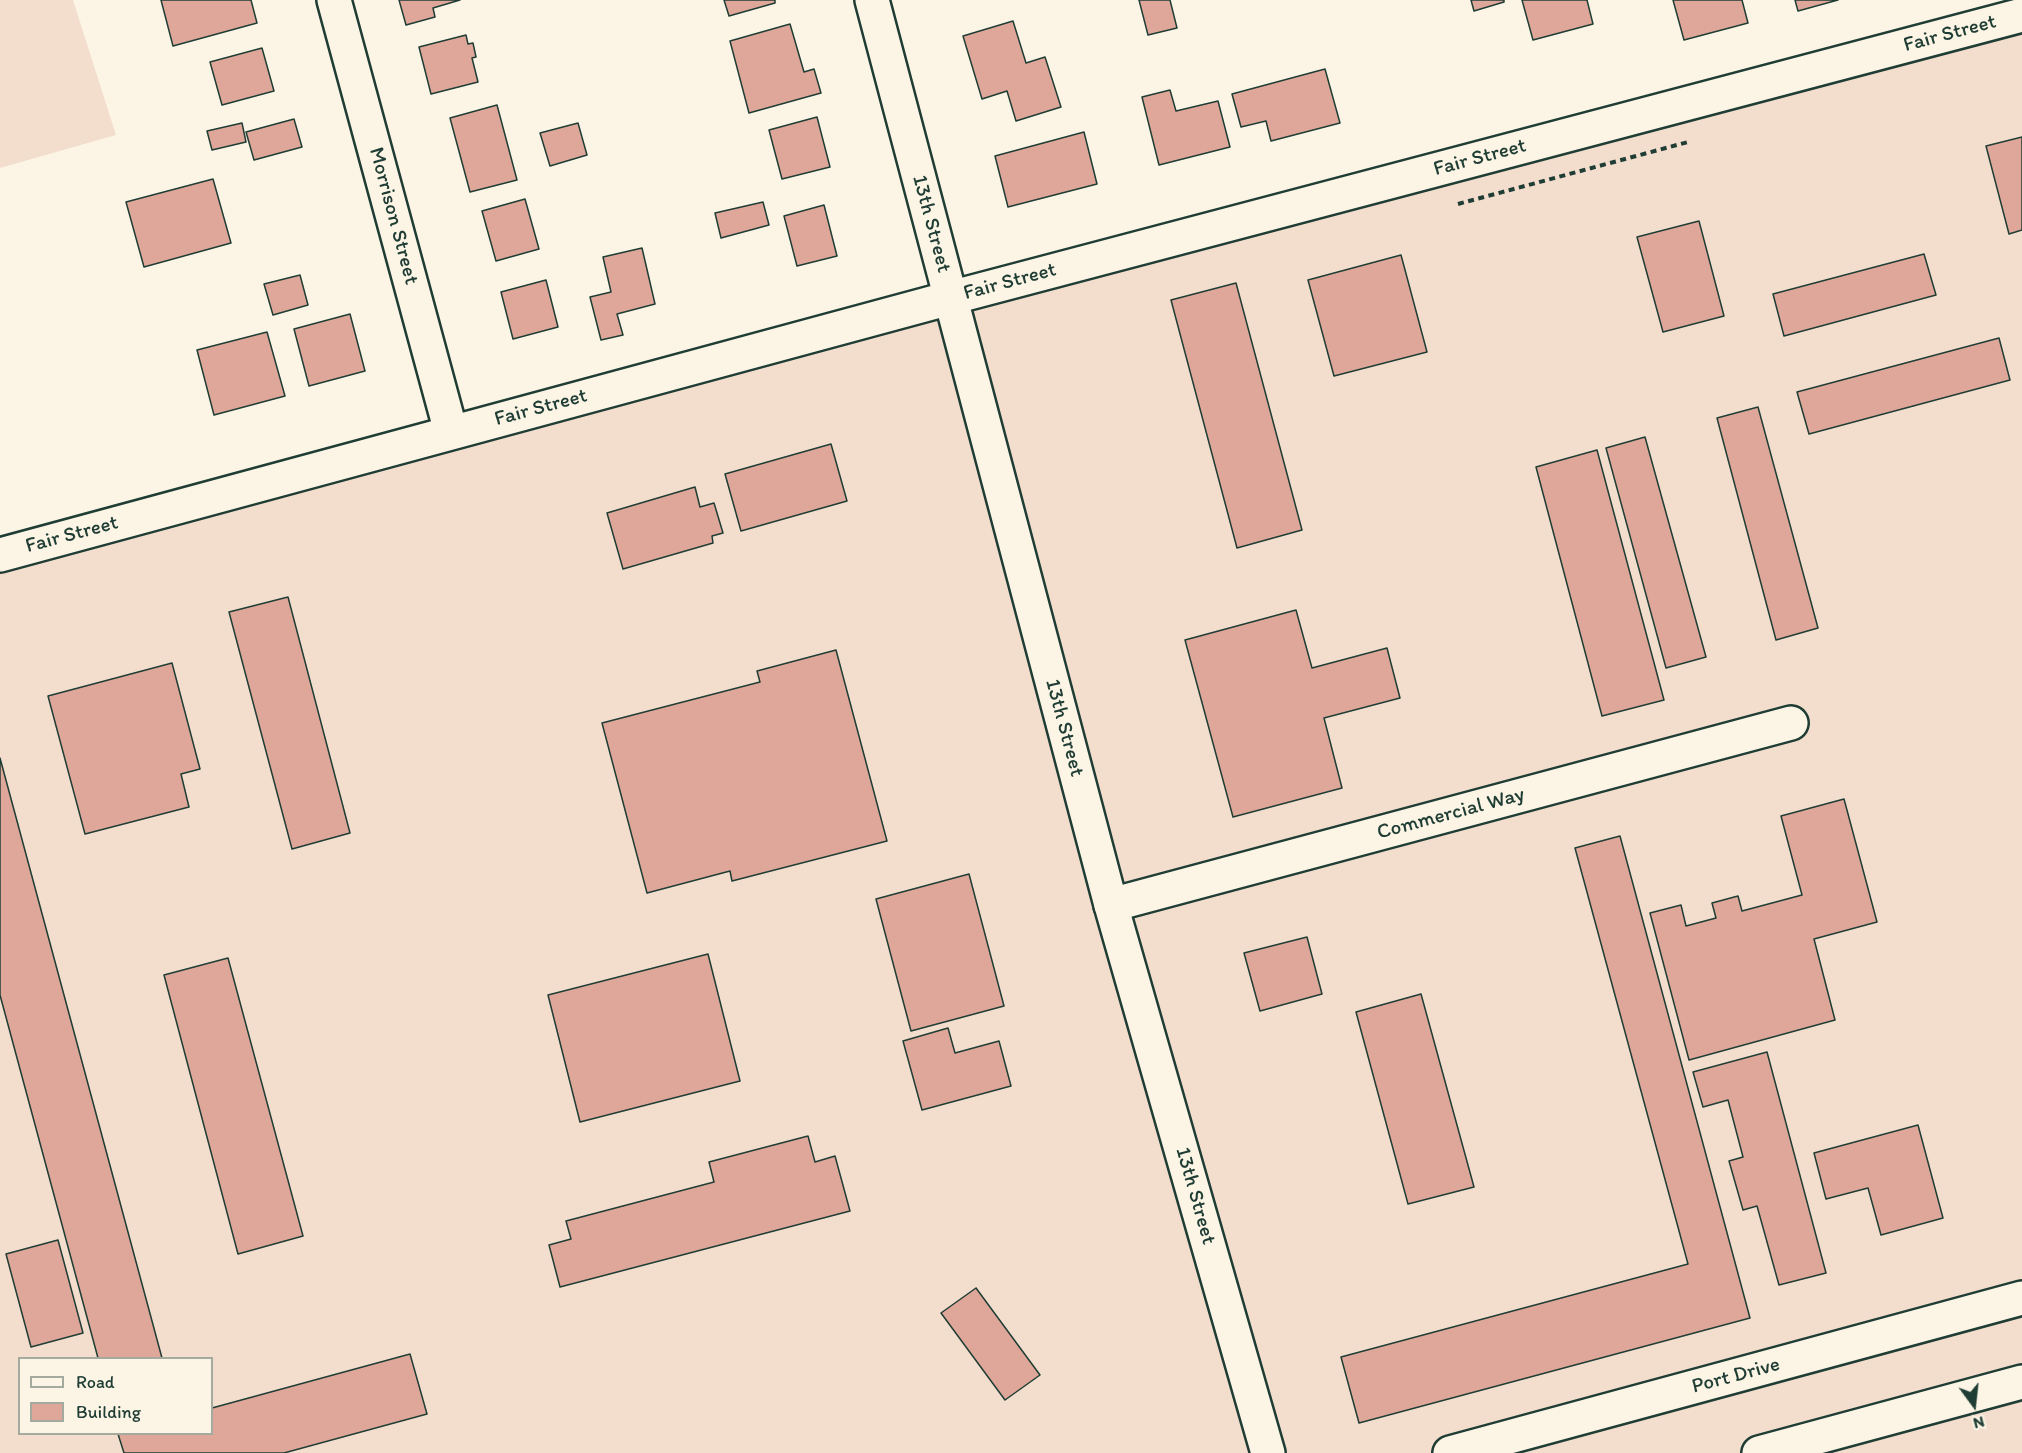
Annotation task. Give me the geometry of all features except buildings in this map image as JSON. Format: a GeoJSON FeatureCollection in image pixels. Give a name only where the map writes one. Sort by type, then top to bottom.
{"type":"FeatureCollection","features":[{"type":"Feature","properties":{"kind":"street","name":"Morrison Street"},"geometry":{"type":"LineString","coordinates":[[334,0],[451,432]]}},
{"type":"Feature","properties":{"kind":"street","name":"13th Street"},"geometry":{"type":"LineString","coordinates":[[872,0],[1111,905],[1268,1453]]}},
{"type":"Feature","properties":{"kind":"street","name":"Fair Street"},"geometry":{"type":"LineString","coordinates":[[0,555],[950,298],[2022,15]]}},
{"type":"Feature","properties":{"kind":"street","name":"Commercial Way"},"geometry":{"type":"LineString","coordinates":[[1111,905],[1791,723]]}},
{"type":"Feature","properties":{"kind":"street","name":"Port Drive"},"geometry":{"type":"LineString","coordinates":[[1450,1453],[2022,1298]]}},
{"type":"Feature","properties":{"kind":"street"},"geometry":{"type":"LineString","coordinates":[[1759,1453],[2022,1382]]}},
{"type":"Feature","properties":{"kind":"path"},"geometry":{"type":"LineString","coordinates":[[1458,204],[1688,142]]}},
{"type":"Feature","properties":{"kind":"shaded area"},"geometry":{"type":"Polygon","coordinates":[[[0,0],[73,0],[116,135],[0,168],[0,0]]]}},
{"type":"Feature","properties":{"kind":"shaded area"},"geometry":{"type":"Polygon","coordinates":[[[2022,15],[2022,1453],[0,1453],[0,555],[2022,15]]]}}]}
